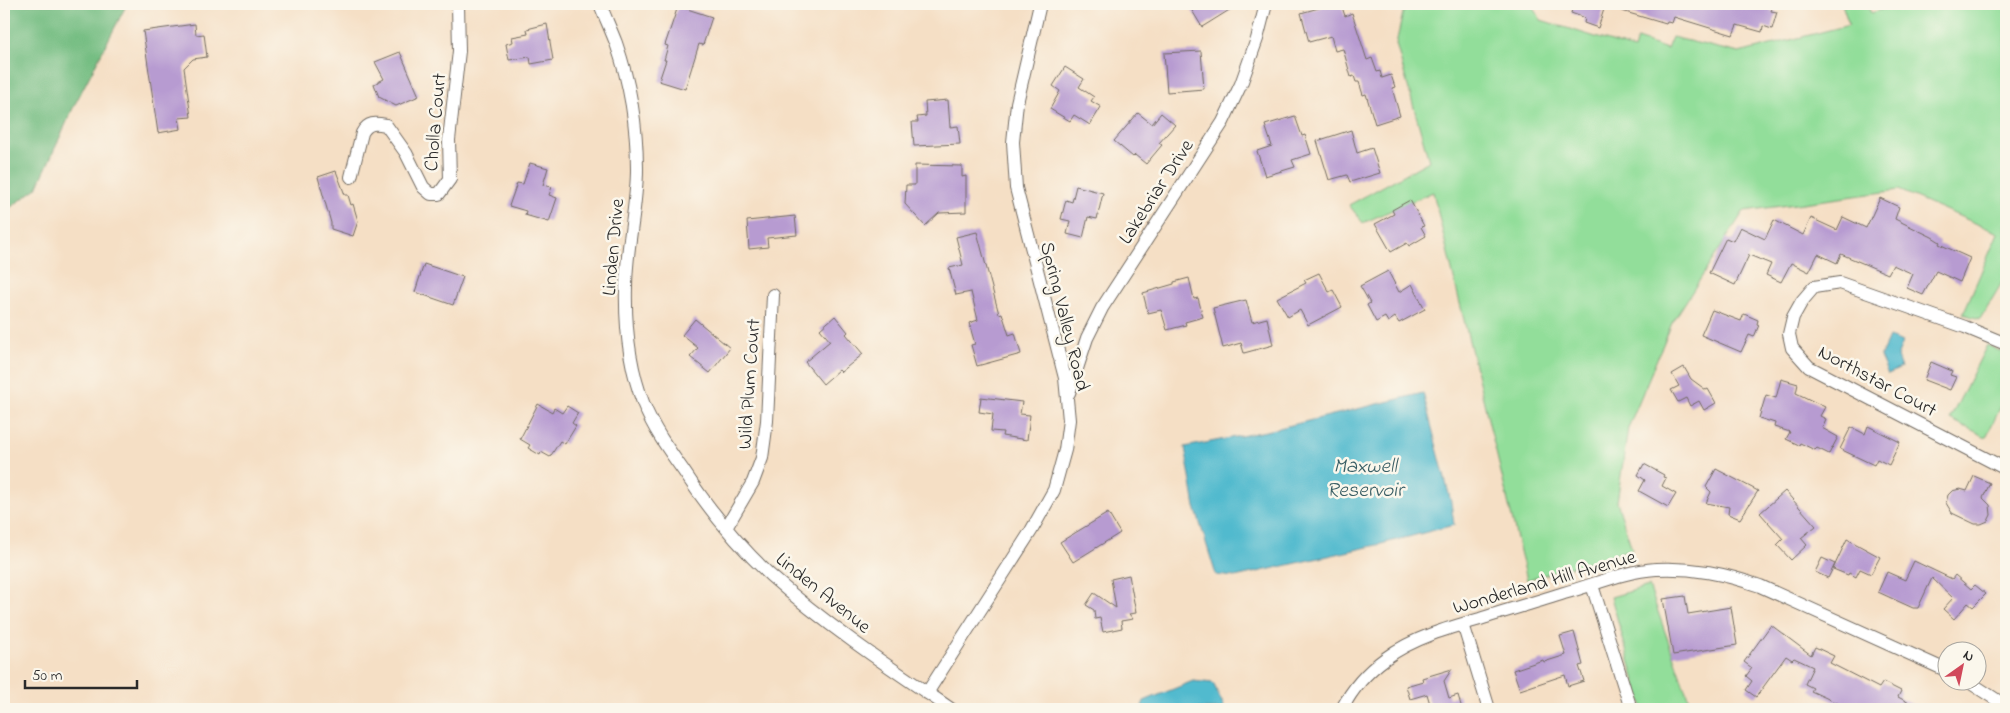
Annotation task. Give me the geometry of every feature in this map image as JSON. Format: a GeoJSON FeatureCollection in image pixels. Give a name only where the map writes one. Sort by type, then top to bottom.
{"type":"FeatureCollection","features":[{"type":"Feature","properties":{"kind":"street","name":"Cholla Court"},"geometry":{"type":"LineString","coordinates":[[351,178],[362,133],[365,127],[372,123],[386,125],[406,153],[423,186],[431,194],[439,194],[450,179],[449,140],[459,51],[458,4]]}},
{"type":"Feature","properties":{"kind":"street","name":"Linden Drive"},"geometry":{"type":"LineString","coordinates":[[600,4],[616,45],[631,99],[636,131],[638,170],[626,286],[626,326],[632,367],[650,418],[661,439],[691,483]]}},
{"type":"Feature","properties":{"kind":"street","name":"Spring Valley Road"},"geometry":{"type":"LineString","coordinates":[[927,693],[1031,531],[1054,490],[1065,450],[1069,420],[1065,378],[1016,188],[1013,142],[1016,111],[1040,4]]}},
{"type":"Feature","properties":{"kind":"street","name":"Lakebriar Drive"},"geometry":{"type":"LineString","coordinates":[[1068,396],[1087,338],[1102,308],[1223,122],[1241,84],[1257,39],[1266,4]]}},
{"type":"Feature","properties":{"kind":"street","name":"Northstar Court"},"geometry":{"type":"LineString","coordinates":[[2006,344],[1965,327],[1840,283],[1814,287],[1802,300],[1793,317],[1789,334],[1792,348],[1809,367],[2006,469]]}},
{"type":"Feature","properties":{"kind":"street","name":"Wild Plum Court"},"geometry":{"type":"LineString","coordinates":[[726,528],[753,482],[762,458],[767,421],[773,295]]}},
{"type":"Feature","properties":{"kind":"street","name":"Linden Avenue"},"geometry":{"type":"LineString","coordinates":[[691,483],[726,528],[770,574],[812,611],[876,659],[952,709]]}},
{"type":"Feature","properties":{"kind":"street","name":"Wonderland Hill Avenue"},"geometry":{"type":"LineString","coordinates":[[1342,709],[1348,697],[1366,676],[1386,658],[1419,640],[1463,624],[1623,575],[1654,569],[1698,570],[1729,576],[1760,586],[1938,666]]}},
{"type":"Feature","properties":{"kind":"street"},"geometry":{"type":"LineString","coordinates":[[1592,585],[1631,709]]}},
{"type":"Feature","properties":{"kind":"street"},"geometry":{"type":"LineString","coordinates":[[1463,624],[1489,709]]}},
{"type":"Feature","properties":{"kind":"street"},"geometry":{"type":"LineString","coordinates":[[1981,690],[2006,706]]}},
{"type":"Feature","properties":{"kind":"green space"},"geometry":{"type":"Polygon","coordinates":[[[4,4],[127,4],[74,106],[37,188],[4,212],[4,4]]]}},
{"type":"Feature","properties":{"kind":"green space"},"geometry":{"type":"Polygon","coordinates":[[[1405,4],[1532,4],[1541,20],[1634,49],[1637,39],[1667,49],[1672,37],[1739,53],[1849,25],[1842,4],[1867,4],[1871,13],[1898,4],[2006,4],[2006,276],[1980,319],[1963,314],[1998,233],[1899,190],[1744,211],[1672,323],[1628,428],[1617,502],[1632,549],[1527,580],[1433,192],[1363,223],[1349,205],[1429,161],[1396,44],[1405,4]]]}},
{"type":"Feature","properties":{"kind":"green space"},"geometry":{"type":"Polygon","coordinates":[[[1987,345],[2006,354],[2006,396],[1986,437],[1950,419],[1987,345]]]}},
{"type":"Feature","properties":{"kind":"green space"},"geometry":{"type":"Polygon","coordinates":[[[1649,586],[1692,709],[1643,709],[1611,597],[1649,586]]]}},
{"type":"Feature","properties":{"kind":"water"},"geometry":{"type":"Polygon","coordinates":[[[1889,337],[1903,342],[1897,357],[1901,368],[1888,374],[1880,357],[1889,337]]]}},
{"type":"Feature","properties":{"kind":"water","name":"Maxwell Reservoir"},"geometry":{"type":"Polygon","coordinates":[[[1423,393],[1451,502],[1454,525],[1381,544],[1235,577],[1216,575],[1195,507],[1185,447],[1271,430],[1423,393]]]}},
{"type":"Feature","properties":{"kind":"water"},"geometry":{"type":"Polygon","coordinates":[[[1193,681],[1213,683],[1224,706],[1222,709],[1141,709],[1144,701],[1193,681]]]}},
{"type":"Feature","properties":{"kind":"building"},"geometry":{"type":"Polygon","coordinates":[[[1188,4],[1239,4],[1202,27],[1188,4]]]}},
{"type":"Feature","properties":{"kind":"building"},"geometry":{"type":"Polygon","coordinates":[[[1321,4],[1341,4],[1345,16],[1352,13],[1367,60],[1372,58],[1377,72],[1380,71],[1382,78],[1391,75],[1395,87],[1392,88],[1400,116],[1375,124],[1366,94],[1363,95],[1359,82],[1356,82],[1354,76],[1351,77],[1343,49],[1335,51],[1331,36],[1309,42],[1301,13],[1322,7],[1321,4]]]}},
{"type":"Feature","properties":{"kind":"building"},"geometry":{"type":"Polygon","coordinates":[[[1574,4],[1766,4],[1773,6],[1771,11],[1777,12],[1772,29],[1763,26],[1762,32],[1737,25],[1733,35],[1674,17],[1672,23],[1667,22],[1666,24],[1605,6],[1598,28],[1584,23],[1585,18],[1571,13],[1574,4]]]}},
{"type":"Feature","properties":{"kind":"building"},"geometry":{"type":"Polygon","coordinates":[[[678,6],[712,17],[703,45],[699,44],[685,89],[659,81],[666,60],[664,60],[668,46],[665,45],[678,6]]]}},
{"type":"Feature","properties":{"kind":"building"},"geometry":{"type":"Polygon","coordinates":[[[195,24],[196,35],[204,34],[207,57],[193,59],[184,68],[191,117],[179,118],[181,129],[158,133],[143,31],[195,24]]]}},
{"type":"Feature","properties":{"kind":"building"},"geometry":{"type":"Polygon","coordinates":[[[547,24],[553,60],[531,64],[530,57],[509,60],[506,44],[513,42],[512,37],[528,34],[527,29],[547,24]]]}},
{"type":"Feature","properties":{"kind":"building"},"geometry":{"type":"Polygon","coordinates":[[[1201,51],[1204,89],[1167,92],[1164,53],[1201,51]]]}},
{"type":"Feature","properties":{"kind":"building"},"geometry":{"type":"Polygon","coordinates":[[[400,52],[419,96],[396,106],[379,97],[374,84],[384,79],[375,62],[400,52]]]}},
{"type":"Feature","properties":{"kind":"building"},"geometry":{"type":"Polygon","coordinates":[[[1065,67],[1084,79],[1079,87],[1094,97],[1091,101],[1101,107],[1090,125],[1074,115],[1070,121],[1050,109],[1060,91],[1053,86],[1065,67]]]}},
{"type":"Feature","properties":{"kind":"building"},"geometry":{"type":"Polygon","coordinates":[[[948,100],[950,127],[958,126],[960,144],[914,146],[912,122],[918,122],[917,117],[926,116],[925,102],[948,100]]]}},
{"type":"Feature","properties":{"kind":"building"},"geometry":{"type":"Polygon","coordinates":[[[1138,113],[1152,124],[1161,113],[1175,125],[1159,143],[1162,145],[1146,164],[1135,155],[1133,157],[1114,141],[1138,113]]]}},
{"type":"Feature","properties":{"kind":"building"},"geometry":{"type":"Polygon","coordinates":[[[1295,116],[1302,136],[1305,135],[1311,154],[1292,160],[1295,167],[1265,176],[1257,151],[1272,146],[1265,125],[1295,116]]]}},
{"type":"Feature","properties":{"kind":"building"},"geometry":{"type":"Polygon","coordinates":[[[1351,130],[1357,153],[1372,148],[1380,173],[1350,182],[1347,175],[1329,180],[1317,141],[1351,130]]]}},
{"type":"Feature","properties":{"kind":"building"},"geometry":{"type":"Polygon","coordinates":[[[530,163],[548,168],[543,185],[552,187],[549,195],[557,198],[549,222],[525,215],[526,211],[509,206],[517,183],[523,184],[530,163]]]}},
{"type":"Feature","properties":{"kind":"building"},"geometry":{"type":"Polygon","coordinates":[[[915,165],[962,166],[962,177],[966,176],[966,212],[939,213],[925,226],[905,204],[906,185],[915,185],[915,165]]]}},
{"type":"Feature","properties":{"kind":"building"},"geometry":{"type":"Polygon","coordinates":[[[336,171],[345,195],[348,195],[351,205],[353,204],[358,221],[353,236],[331,229],[318,177],[336,171]]]}},
{"type":"Feature","properties":{"kind":"building"},"geometry":{"type":"Polygon","coordinates":[[[1076,186],[1103,193],[1097,219],[1088,217],[1083,238],[1067,234],[1070,221],[1061,219],[1066,200],[1072,202],[1076,186]]]}},
{"type":"Feature","properties":{"kind":"building"},"geometry":{"type":"Polygon","coordinates":[[[1880,198],[1899,207],[1895,219],[1932,237],[1940,242],[1939,244],[1970,258],[1960,282],[1936,271],[1923,295],[1907,288],[1913,274],[1893,265],[1888,274],[1841,254],[1837,263],[1818,254],[1809,272],[1791,263],[1781,282],[1766,275],[1771,264],[1749,255],[1735,285],[1709,273],[1726,238],[1733,241],[1740,227],[1765,239],[1774,220],[1803,235],[1811,218],[1837,230],[1843,217],[1866,228],[1880,198]]]}},
{"type":"Feature","properties":{"kind":"building"},"geometry":{"type":"Polygon","coordinates":[[[1410,200],[1424,226],[1421,227],[1426,236],[1409,246],[1407,243],[1391,252],[1375,224],[1394,214],[1392,210],[1410,200]]]}},
{"type":"Feature","properties":{"kind":"building"},"geometry":{"type":"Polygon","coordinates":[[[795,216],[797,235],[767,238],[768,247],[749,249],[747,221],[795,216]]]}},
{"type":"Feature","properties":{"kind":"building"},"geometry":{"type":"Polygon","coordinates":[[[977,232],[999,314],[1002,313],[1009,335],[1015,333],[1021,354],[977,366],[971,345],[975,344],[969,323],[978,320],[971,292],[956,295],[949,268],[963,265],[956,237],[977,232]]]}},
{"type":"Feature","properties":{"kind":"building"},"geometry":{"type":"Polygon","coordinates":[[[424,264],[463,277],[453,305],[415,292],[424,264]]]}},
{"type":"Feature","properties":{"kind":"building"},"geometry":{"type":"Polygon","coordinates":[[[1388,271],[1399,292],[1412,284],[1425,309],[1399,323],[1395,317],[1388,322],[1385,317],[1376,322],[1367,305],[1370,303],[1360,286],[1388,271]]]}},
{"type":"Feature","properties":{"kind":"building"},"geometry":{"type":"Polygon","coordinates":[[[1319,273],[1329,292],[1333,290],[1342,307],[1308,325],[1300,310],[1288,317],[1277,298],[1306,283],[1304,280],[1319,273]]]}},
{"type":"Feature","properties":{"kind":"building"},"geometry":{"type":"Polygon","coordinates":[[[1189,278],[1194,299],[1198,298],[1203,317],[1185,322],[1186,325],[1167,330],[1161,310],[1148,313],[1143,293],[1189,278]]]}},
{"type":"Feature","properties":{"kind":"building"},"geometry":{"type":"Polygon","coordinates":[[[1246,300],[1252,322],[1267,318],[1273,345],[1244,353],[1241,343],[1223,348],[1213,308],[1246,300]]]}},
{"type":"Feature","properties":{"kind":"building"},"geometry":{"type":"Polygon","coordinates":[[[1712,310],[1741,321],[1744,314],[1758,320],[1757,324],[1759,325],[1754,337],[1749,335],[1741,352],[1701,335],[1712,310]]]}},
{"type":"Feature","properties":{"kind":"building"},"geometry":{"type":"Polygon","coordinates":[[[835,316],[848,332],[846,334],[863,354],[841,372],[839,370],[823,384],[805,362],[830,341],[820,329],[835,316]]]}},
{"type":"Feature","properties":{"kind":"building"},"geometry":{"type":"Polygon","coordinates":[[[695,319],[730,348],[710,373],[690,357],[698,348],[682,335],[695,319]]]}},
{"type":"Feature","properties":{"kind":"building"},"geometry":{"type":"Polygon","coordinates":[[[1931,362],[1952,371],[1950,375],[1956,377],[1950,390],[1924,380],[1931,362]]]}},
{"type":"Feature","properties":{"kind":"building"},"geometry":{"type":"Polygon","coordinates":[[[1684,367],[1691,379],[1706,390],[1708,389],[1716,403],[1704,410],[1699,401],[1690,406],[1686,398],[1678,402],[1671,390],[1679,386],[1672,374],[1684,367]]]}},
{"type":"Feature","properties":{"kind":"building"},"geometry":{"type":"Polygon","coordinates":[[[1781,379],[1798,384],[1796,393],[1825,407],[1820,416],[1826,419],[1822,428],[1838,437],[1829,454],[1817,448],[1815,450],[1786,439],[1790,432],[1774,427],[1775,423],[1759,418],[1766,395],[1776,398],[1781,379]]]}},
{"type":"Feature","properties":{"kind":"building"},"geometry":{"type":"Polygon","coordinates":[[[981,397],[1022,402],[1020,414],[1030,415],[1027,440],[1002,436],[1003,432],[991,431],[993,414],[979,412],[981,397]]]}},
{"type":"Feature","properties":{"kind":"building"},"geometry":{"type":"Polygon","coordinates":[[[538,404],[552,412],[554,408],[562,413],[567,406],[578,413],[572,423],[576,426],[565,444],[560,441],[550,457],[541,452],[540,455],[528,448],[530,445],[520,439],[538,404]]]}},
{"type":"Feature","properties":{"kind":"building"},"geometry":{"type":"Polygon","coordinates":[[[1868,426],[1900,442],[1889,465],[1877,459],[1874,465],[1840,449],[1851,427],[1865,434],[1868,426]]]}},
{"type":"Feature","properties":{"kind":"building"},"geometry":{"type":"Polygon","coordinates":[[[1644,464],[1664,475],[1663,477],[1666,478],[1662,486],[1676,494],[1668,507],[1639,491],[1645,480],[1638,475],[1644,464]]]}},
{"type":"Feature","properties":{"kind":"building"},"geometry":{"type":"Polygon","coordinates":[[[1716,469],[1758,491],[1740,519],[1728,514],[1729,507],[1706,503],[1711,492],[1706,487],[1716,469]]]}},
{"type":"Feature","properties":{"kind":"building"},"geometry":{"type":"Polygon","coordinates":[[[1974,476],[1990,483],[1983,498],[1990,505],[1991,515],[1988,521],[1981,524],[1975,524],[1952,513],[1946,503],[1948,495],[1952,491],[1960,489],[1967,491],[1974,476]]]}},
{"type":"Feature","properties":{"kind":"building"},"geometry":{"type":"Polygon","coordinates":[[[1785,491],[1816,526],[1801,538],[1807,545],[1791,560],[1777,545],[1783,539],[1760,513],[1785,491]]]}},
{"type":"Feature","properties":{"kind":"building"},"geometry":{"type":"Polygon","coordinates":[[[1108,513],[1120,533],[1073,562],[1060,542],[1108,513]]]}},
{"type":"Feature","properties":{"kind":"building"},"geometry":{"type":"Polygon","coordinates":[[[1847,539],[1880,557],[1871,574],[1860,569],[1856,577],[1833,569],[1847,539]]]}},
{"type":"Feature","properties":{"kind":"building"},"geometry":{"type":"Polygon","coordinates":[[[1822,558],[1835,564],[1828,578],[1815,572],[1822,558]]]}},
{"type":"Feature","properties":{"kind":"building"},"geometry":{"type":"Polygon","coordinates":[[[1914,561],[1952,579],[1955,575],[1971,589],[1975,585],[1986,594],[1973,607],[1968,603],[1954,619],[1943,609],[1953,598],[1932,578],[1918,608],[1913,608],[1878,592],[1887,572],[1905,580],[1914,561]]]}},
{"type":"Feature","properties":{"kind":"building"},"geometry":{"type":"Polygon","coordinates":[[[1129,575],[1136,613],[1129,614],[1133,619],[1121,621],[1122,628],[1103,632],[1100,618],[1095,619],[1094,610],[1086,605],[1094,593],[1116,608],[1111,579],[1129,575]]]}},
{"type":"Feature","properties":{"kind":"building"},"geometry":{"type":"Polygon","coordinates":[[[1685,596],[1688,614],[1731,607],[1737,645],[1673,655],[1663,599],[1685,596]]]}},
{"type":"Feature","properties":{"kind":"building"},"geometry":{"type":"Polygon","coordinates":[[[1771,625],[1811,655],[1815,647],[1834,656],[1830,663],[1879,688],[1883,682],[1901,691],[1898,697],[1921,709],[1857,709],[1849,706],[1848,708],[1811,691],[1813,688],[1805,684],[1813,667],[1786,656],[1756,697],[1746,690],[1752,681],[1746,676],[1752,668],[1744,662],[1771,625]]]}},
{"type":"Feature","properties":{"kind":"building"},"geometry":{"type":"Polygon","coordinates":[[[1574,632],[1583,665],[1579,666],[1584,681],[1568,686],[1565,675],[1520,690],[1513,670],[1566,655],[1560,636],[1574,632]]]}},
{"type":"Feature","properties":{"kind":"building"},"geometry":{"type":"Polygon","coordinates":[[[1452,669],[1444,681],[1449,698],[1458,695],[1462,709],[1421,709],[1421,707],[1430,704],[1427,694],[1410,699],[1406,686],[1423,681],[1422,678],[1452,669]]]}}]}
